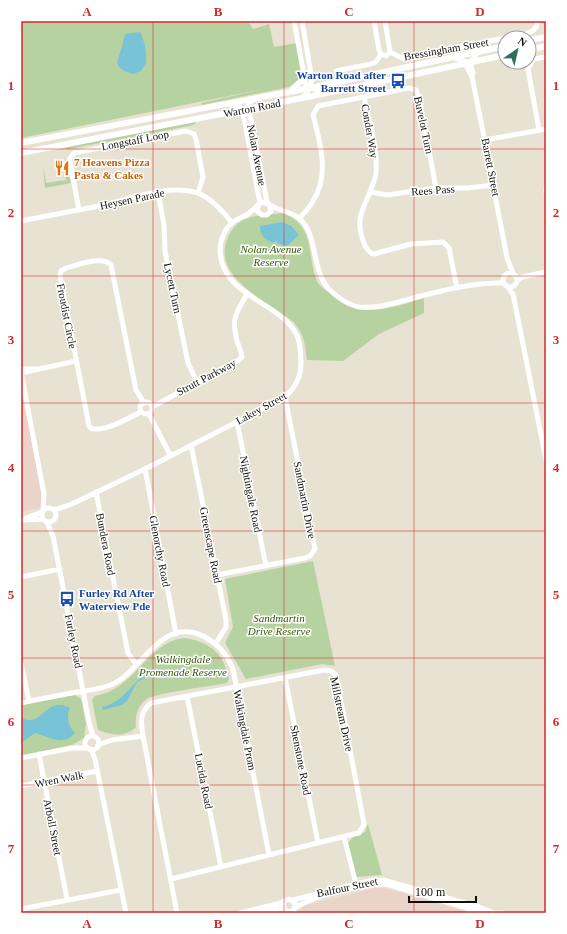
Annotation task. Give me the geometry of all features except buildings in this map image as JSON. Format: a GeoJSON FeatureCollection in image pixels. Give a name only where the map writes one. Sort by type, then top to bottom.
{"type":"FeatureCollection","features":[{"type":"Feature","properties":{"kind":"main road","name":"Warton Road"},"geometry":{"type":"LineString","coordinates":[[21,143],[310,88],[497,48]]}},
{"type":"Feature","properties":{"kind":"main road","name":"Warton Road"},"geometry":{"type":"LineString","coordinates":[[21,153],[245,110],[497,57]]}},
{"type":"Feature","properties":{"kind":"main road"},"geometry":{"type":"LineString","coordinates":[[292,91],[305,75]]}},
{"type":"Feature","properties":{"kind":"street"},"geometry":{"type":"LineString","coordinates":[[294,21],[306,86],[324,94]]}},
{"type":"Feature","properties":{"kind":"street"},"geometry":{"type":"LineString","coordinates":[[302,21],[312,80],[310,88],[302,98]]}},
{"type":"Feature","properties":{"kind":"street"},"geometry":{"type":"LineString","coordinates":[[336,71],[376,62],[381,54],[374,21]]}},
{"type":"Feature","properties":{"kind":"street"},"geometry":{"type":"LineString","coordinates":[[381,54],[386,56],[390,52],[385,21]]}},
{"type":"Feature","properties":{"kind":"street","name":"Bressingham Street"},"geometry":{"type":"LineString","coordinates":[[390,52],[402,58],[526,34],[535,30],[538,25],[537,21]]}},
{"type":"Feature","properties":{"kind":"street"},"geometry":{"type":"LineString","coordinates":[[451,57],[460,58],[470,63],[479,51]]}},
{"type":"Feature","properties":{"kind":"street"},"geometry":{"type":"LineString","coordinates":[[539,130],[528,69],[533,59],[546,56]]}},
{"type":"Feature","properties":{"kind":"street","name":"Barrett Street"},"geometry":{"type":"LineString","coordinates":[[470,63],[467,67],[472,77],[507,258],[514,274]]}},
{"type":"Feature","properties":{"kind":"street","name":"Buvelot Turn"},"geometry":{"type":"LineString","coordinates":[[300,218],[314,201],[322,178],[322,150],[313,115],[318,106],[409,88],[416,90],[420,97],[436,188]]}},
{"type":"Feature","properties":{"kind":"street","name":"Conder Way"},"geometry":{"type":"LineString","coordinates":[[364,97],[376,151],[376,174],[360,220],[366,250],[374,254],[411,244],[443,242],[449,248],[456,288]]}},
{"type":"Feature","properties":{"kind":"street","name":"Nolan Avenue"},"geometry":{"type":"LineString","coordinates":[[257,98],[250,102],[245,110],[244,118],[259,205]]}},
{"type":"Feature","properties":{"kind":"street","name":"Nolan Avenue"},"geometry":{"type":"LineString","coordinates":[[224,104],[239,106],[245,110],[250,118],[268,204]]}},
{"type":"Feature","properties":{"kind":"street"},"geometry":{"type":"LineString","coordinates":[[485,140],[546,129]]}},
{"type":"Feature","properties":{"kind":"street","name":"Longstaff Loop"},"geometry":{"type":"LineString","coordinates":[[79,210],[70,162],[70,158],[74,153],[186,131],[194,134],[196,139],[203,177],[198,193]]}},
{"type":"Feature","properties":{"kind":"street","name":"Rees Pass"},"geometry":{"type":"LineString","coordinates":[[371,192],[387,194],[436,188],[468,188],[494,185]]}},
{"type":"Feature","properties":{"kind":"street","name":"Heysen Parade"},"geometry":{"type":"LineString","coordinates":[[21,221],[79,210],[158,192],[184,190],[198,193],[219,207],[232,223]]}},
{"type":"Feature","properties":{"kind":"street","name":"Lycett Turn"},"geometry":{"type":"LineString","coordinates":[[158,192],[164,225],[165,251],[188,363],[197,382]]}},
{"type":"Feature","properties":{"kind":"street"},"geometry":{"type":"LineString","coordinates":[[268,204],[271,211],[269,214]]}},
{"type":"Feature","properties":{"kind":"street"},"geometry":{"type":"LineString","coordinates":[[232,223],[259,205],[268,204],[281,211],[300,218],[308,229],[316,266],[324,283],[333,294],[357,306],[382,306],[456,288],[493,283],[506,285],[516,283],[522,277],[546,272]]}},
{"type":"Feature","properties":{"kind":"street"},"geometry":{"type":"LineString","coordinates":[[259,205],[257,211],[260,215]]}},
{"type":"Feature","properties":{"kind":"street"},"geometry":{"type":"LineString","coordinates":[[246,215],[264,216],[281,211]]}},
{"type":"Feature","properties":{"kind":"street","name":"Lakey Street"},"geometry":{"type":"LineString","coordinates":[[22,520],[43,511],[72,504],[145,469],[285,397],[294,388],[300,376],[300,341],[294,329],[287,322],[236,285],[225,272],[220,262],[220,246],[225,232],[232,223]]}},
{"type":"Feature","properties":{"kind":"street","name":"Barrett Street"},"geometry":{"type":"LineString","coordinates":[[505,275],[507,258]]}},
{"type":"Feature","properties":{"kind":"street","name":"Froudist Circle"},"geometry":{"type":"LineString","coordinates":[[141,412],[109,426],[92,429],[87,422],[60,275],[61,271],[66,268],[102,260],[109,262],[136,390],[144,403]]}},
{"type":"Feature","properties":{"kind":"street"},"geometry":{"type":"LineString","coordinates":[[514,274],[516,283],[515,301]]}},
{"type":"Feature","properties":{"kind":"street"},"geometry":{"type":"LineString","coordinates":[[493,283],[505,275],[531,275]]}},
{"type":"Feature","properties":{"kind":"street"},"geometry":{"type":"LineString","coordinates":[[505,275],[506,285],[513,294],[515,301],[546,460]]}},
{"type":"Feature","properties":{"kind":"street","name":"Strutt Parkway"},"geometry":{"type":"LineString","coordinates":[[152,407],[235,363],[242,357],[234,321],[247,294]]}},
{"type":"Feature","properties":{"kind":"street"},"geometry":{"type":"LineString","coordinates":[[45,521],[43,511],[44,494],[21,372],[76,361]]}},
{"type":"Feature","properties":{"kind":"street","name":"Sandmartin Drive"},"geometry":{"type":"LineString","coordinates":[[217,575],[310,556],[315,549],[285,397]]}},
{"type":"Feature","properties":{"kind":"street"},"geometry":{"type":"LineString","coordinates":[[149,414],[152,407],[150,403],[144,403],[140,408],[141,412],[149,414],[170,455]]}},
{"type":"Feature","properties":{"kind":"street","name":"Nightingale Road"},"geometry":{"type":"LineString","coordinates":[[237,422],[266,566]]}},
{"type":"Feature","properties":{"kind":"street","name":"Greenscape Road"},"geometry":{"type":"LineString","coordinates":[[191,445],[226,620],[226,627],[216,643]]}},
{"type":"Feature","properties":{"kind":"street","name":"Glenorchy Road"},"geometry":{"type":"LineString","coordinates":[[145,469],[176,634]]}},
{"type":"Feature","properties":{"kind":"street","name":"Bundera Road"},"geometry":{"type":"LineString","coordinates":[[96,492],[128,653],[136,664]]}},
{"type":"Feature","properties":{"kind":"street"},"geometry":{"type":"LineString","coordinates":[[44,494],[53,509],[55,518]]}},
{"type":"Feature","properties":{"kind":"street","name":"Lakey Street"},"geometry":{"type":"LineString","coordinates":[[22,520],[45,521],[55,518],[72,504]]}},
{"type":"Feature","properties":{"kind":"street","name":"Furley Road"},"geometry":{"type":"LineString","coordinates":[[53,536],[55,518]]}},
{"type":"Feature","properties":{"kind":"street","name":"Furley Road"},"geometry":{"type":"LineString","coordinates":[[45,521],[53,536],[60,569],[97,771],[120,890],[126,913]]}},
{"type":"Feature","properties":{"kind":"street"},"geometry":{"type":"LineString","coordinates":[[21,576],[60,569]]}},
{"type":"Feature","properties":{"kind":"street"},"geometry":{"type":"LineString","coordinates":[[21,702],[98,689],[113,684],[161,641],[176,634]]}},
{"type":"Feature","properties":{"kind":"street","name":"Walkingdale Prom"},"geometry":{"type":"LineString","coordinates":[[176,634],[200,635],[216,643],[229,660],[236,687],[269,855]]}},
{"type":"Feature","properties":{"kind":"street"},"geometry":{"type":"LineString","coordinates":[[21,663],[29,701]]}},
{"type":"Feature","properties":{"kind":"street","name":"Millstream Drive"},"geometry":{"type":"LineString","coordinates":[[171,879],[359,833],[364,824],[336,675],[331,671],[324,670],[151,703],[146,706],[143,711],[141,721],[143,736],[177,913]]}},
{"type":"Feature","properties":{"kind":"street","name":"Shenstone Road"},"geometry":{"type":"LineString","coordinates":[[285,678],[318,843]]}},
{"type":"Feature","properties":{"kind":"street","name":"Lucida Road"},"geometry":{"type":"LineString","coordinates":[[188,696],[221,867]]}},
{"type":"Feature","properties":{"kind":"street"},"geometry":{"type":"LineString","coordinates":[[72,748],[91,738],[112,740],[143,736]]}},
{"type":"Feature","properties":{"kind":"street","name":"Furley Road"},"geometry":{"type":"LineString","coordinates":[[91,738],[93,747]]}},
{"type":"Feature","properties":{"kind":"street"},"geometry":{"type":"LineString","coordinates":[[21,758],[72,748],[93,747],[112,740]]}},
{"type":"Feature","properties":{"kind":"street","name":"Arboll Street"},"geometry":{"type":"LineString","coordinates":[[39,754],[67,899]]}},
{"type":"Feature","properties":{"kind":"street","name":"Wren Walk"},"geometry":{"type":"LineString","coordinates":[[21,786],[97,771]]}},
{"type":"Feature","properties":{"kind":"street"},"geometry":{"type":"LineString","coordinates":[[344,837],[356,884]]}},
{"type":"Feature","properties":{"kind":"street","name":"Balfour Street"},"geometry":{"type":"LineString","coordinates":[[259,913],[284,905],[289,899],[292,900],[373,880],[396,883],[495,913],[503,913]]}},
{"type":"Feature","properties":{"kind":"street","name":"Balfour Street"},"geometry":{"type":"LineString","coordinates":[[284,905],[287,912],[291,912],[295,908],[310,900],[374,884],[386,884],[484,913]]}},
{"type":"Feature","properties":{"kind":"street"},"geometry":{"type":"LineString","coordinates":[[21,909],[120,890]]}},
{"type":"Feature","properties":{"kind":"street"},"geometry":{"type":"LineString","coordinates":[[292,900],[296,904],[295,908]]}},
{"type":"Feature","properties":{"kind":"street","name":"Balfour Street"},"geometry":{"type":"LineString","coordinates":[[240,913],[284,905]]}},
{"type":"Feature","properties":{"kind":"shaded area"},"geometry":{"type":"Polygon","coordinates":[[[21,388],[44,507],[21,512],[21,388]]]}},
{"type":"Feature","properties":{"kind":"shaded area"},"geometry":{"type":"Polygon","coordinates":[[[374,888],[383,888],[403,893],[470,913],[298,913],[304,906],[374,888]]]}},
{"type":"Feature","properties":{"kind":"green space"},"geometry":{"type":"Polygon","coordinates":[[[21,21],[248,21],[253,29],[269,24],[274,47],[297,43],[302,77],[289,87],[202,105],[201,103],[264,89],[21,138],[21,21]]]}},
{"type":"Feature","properties":{"kind":"green space"},"geometry":{"type":"Polygon","coordinates":[[[197,121],[194,125],[69,149],[60,148],[197,121]]]}},
{"type":"Feature","properties":{"kind":"green space"},"geometry":{"type":"Polygon","coordinates":[[[43,165],[46,183],[66,180],[64,168],[67,167],[71,183],[45,188],[43,165]]]}},
{"type":"Feature","properties":{"kind":"green space","name":"Nolan Avenue Reserve"},"geometry":{"type":"Polygon","coordinates":[[[283,213],[294,219],[306,234],[314,273],[318,283],[342,303],[365,310],[376,310],[424,298],[424,313],[379,334],[343,361],[307,360],[303,337],[295,323],[260,299],[240,282],[232,273],[227,263],[225,252],[227,240],[231,231],[243,220],[257,216],[283,213]]]}},
{"type":"Feature","properties":{"kind":"green space","name":"Sandmartin Drive Reserve"},"geometry":{"type":"Polygon","coordinates":[[[313,561],[335,666],[322,664],[246,679],[225,643],[233,627],[225,579],[313,561]]]}},
{"type":"Feature","properties":{"kind":"green space","name":"Walkingdale Promenade Reserve"},"geometry":{"type":"Polygon","coordinates":[[[184,638],[201,642],[214,650],[224,662],[229,679],[227,683],[172,692],[147,699],[141,705],[136,715],[136,727],[127,733],[108,733],[98,730],[92,700],[95,696],[109,692],[121,685],[160,648],[171,641],[184,638]]]}},
{"type":"Feature","properties":{"kind":"green space"},"geometry":{"type":"Polygon","coordinates":[[[75,695],[81,699],[86,724],[84,738],[72,745],[21,756],[21,705],[75,695]]]}},
{"type":"Feature","properties":{"kind":"green space"},"geometry":{"type":"Polygon","coordinates":[[[368,824],[382,875],[356,877],[348,843],[353,837],[365,832],[368,824]]]}},
{"type":"Feature","properties":{"kind":"water"},"geometry":{"type":"Polygon","coordinates":[[[140,32],[145,47],[146,63],[141,71],[133,74],[126,72],[119,67],[118,61],[126,34],[140,32]]]}},
{"type":"Feature","properties":{"kind":"water"},"geometry":{"type":"Polygon","coordinates":[[[282,222],[291,226],[299,235],[287,246],[279,244],[276,241],[273,243],[268,240],[262,235],[260,229],[260,226],[282,222]]]}},
{"type":"Feature","properties":{"kind":"water"},"geometry":{"type":"Polygon","coordinates":[[[147,674],[152,674],[137,682],[127,701],[122,705],[103,710],[102,707],[117,701],[135,683],[147,674]]]}},
{"type":"Feature","properties":{"kind":"water"},"geometry":{"type":"Polygon","coordinates":[[[56,705],[63,705],[70,708],[68,721],[75,733],[66,739],[56,740],[35,733],[21,743],[21,718],[32,720],[56,705]]]}},
{"type":"Feature","properties":{"kind":"place","name":"Warton Road after Barrett Street"},"geometry":{"type":"Point","coordinates":[398,81]}},
{"type":"Feature","properties":{"kind":"place","name":"7 Heavens Pizza Pasta & Cakes"},"geometry":{"type":"Point","coordinates":[62,168]}},
{"type":"Feature","properties":{"kind":"place","name":"Furley Rd After Waterview Pde"},"geometry":{"type":"Point","coordinates":[67,599]}}]}
